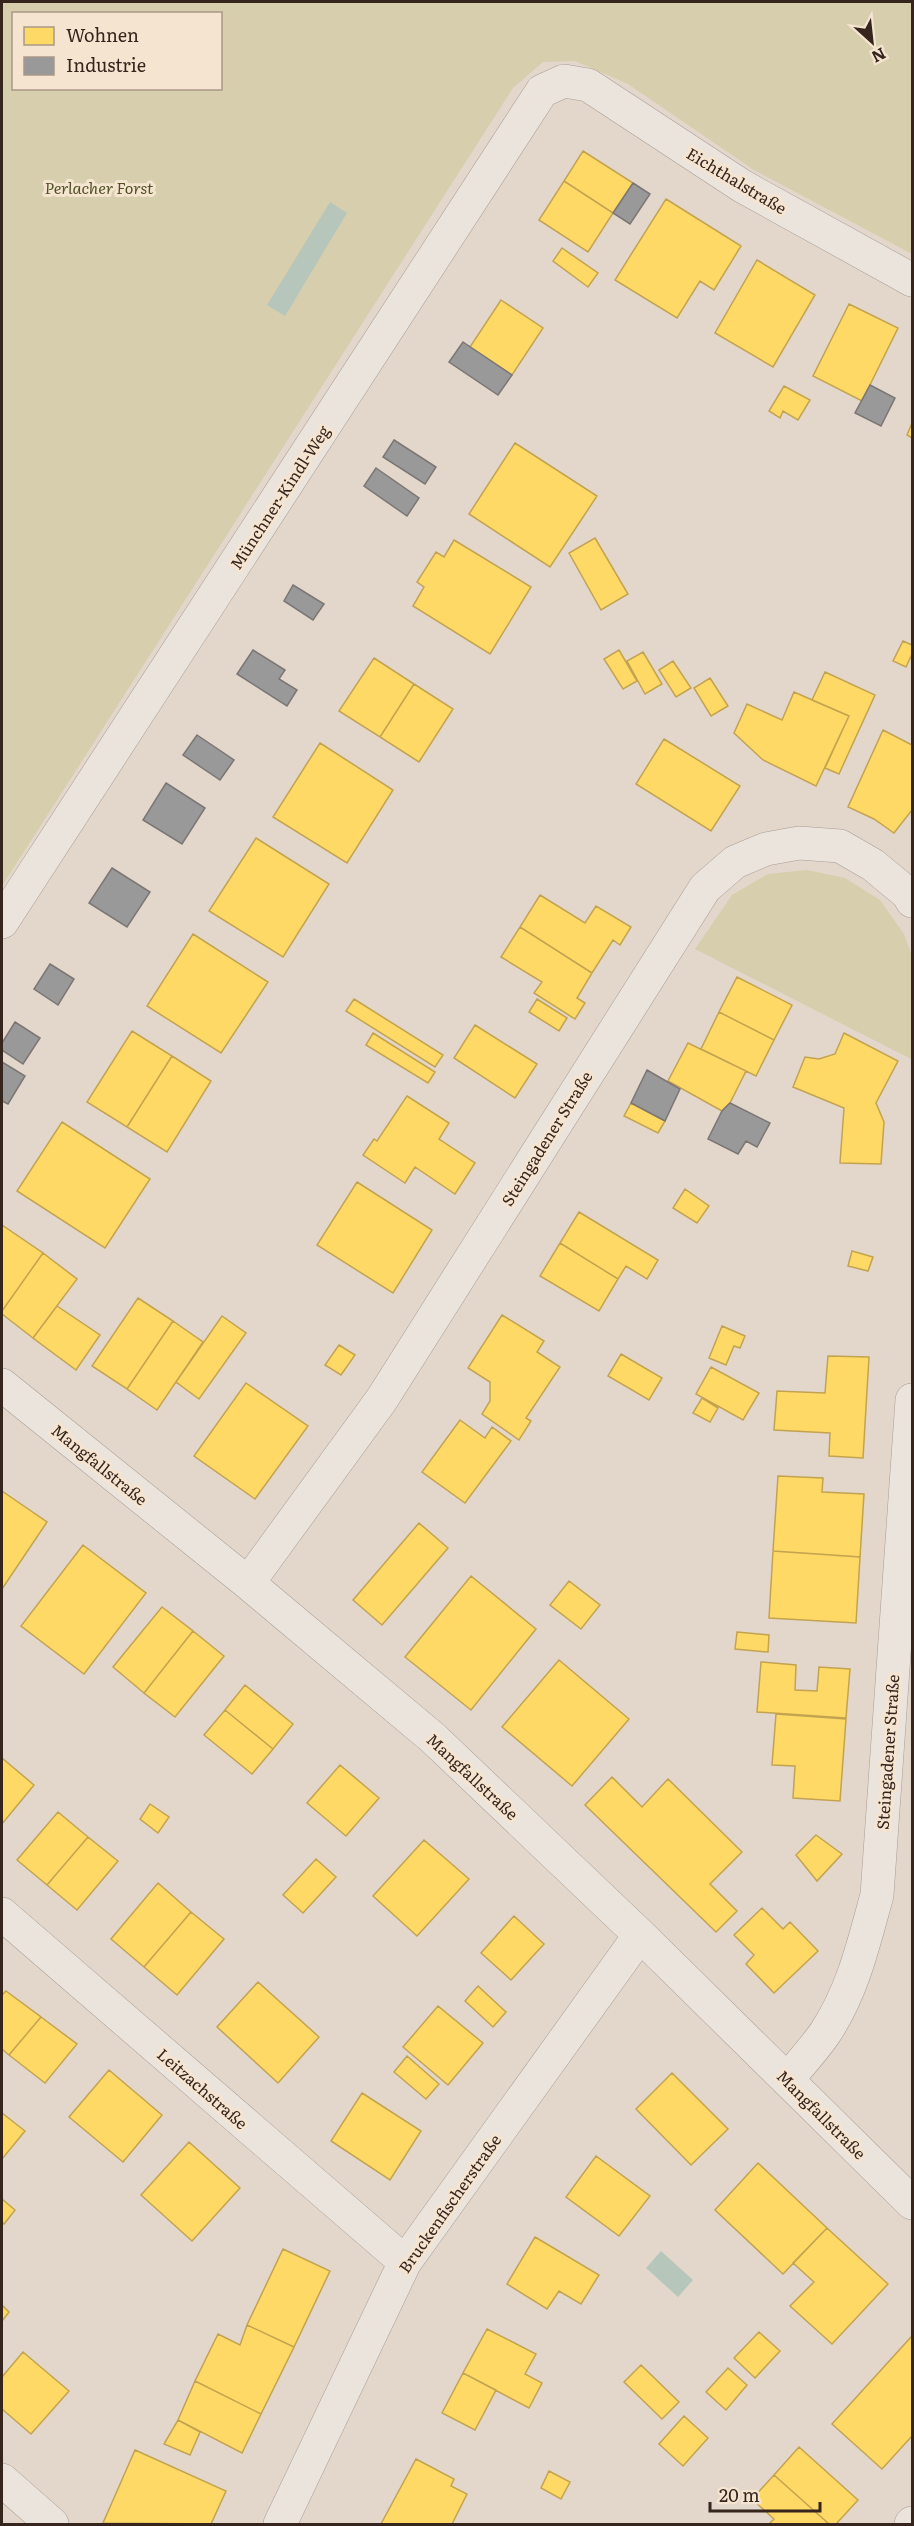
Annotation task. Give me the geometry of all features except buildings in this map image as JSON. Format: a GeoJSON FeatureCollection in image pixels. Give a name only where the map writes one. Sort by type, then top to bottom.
{"type":"FeatureCollection","features":[{"type":"Feature","properties":{"kind":"street","name":"Eichthalstraße"},"geometry":{"type":"LineString","coordinates":[[564,81],[588,85],[742,186],[912,280]]}},
{"type":"Feature","properties":{"kind":"street","name":"Münchner-Kindl-Weg"},"geometry":{"type":"LineString","coordinates":[[2,922],[542,92],[564,81]]}},
{"type":"Feature","properties":{"kind":"street","name":"Steingadener Straße"},"geometry":{"type":"LineString","coordinates":[[248,1584],[382,1399],[705,888],[735,862],[766,849],[799,843],[840,846],[873,865],[908,894],[912,901]]}},
{"type":"Feature","properties":{"kind":"street","name":"Mangfallstraße"},"geometry":{"type":"LineString","coordinates":[[2,1385],[248,1584],[433,1738],[640,1935],[912,2203]]}},
{"type":"Feature","properties":{"kind":"street","name":"Steingadener Straße"},"geometry":{"type":"LineString","coordinates":[[787,2079],[826,2031],[847,1992],[861,1957],[877,1895],[912,1400]]}},
{"type":"Feature","properties":{"kind":"street","name":"Leitzachstraße"},"geometry":{"type":"LineString","coordinates":[[2,1914],[405,2262]]}},
{"type":"Feature","properties":{"kind":"street","name":"Bruckenfischerstraße"},"geometry":{"type":"LineString","coordinates":[[280,2524],[405,2262],[640,1935]]}},
{"type":"Feature","properties":{"kind":"street"},"geometry":{"type":"LineString","coordinates":[[2,2480],[52,2524]]}},
{"type":"Feature","properties":{"kind":"green space","name":"Perlacher Forst"},"geometry":{"type":"Polygon","coordinates":[[[2,2],[912,2],[912,254],[754,170],[628,84],[575,61],[543,62],[513,88],[2,886],[2,2]]]}},
{"type":"Feature","properties":{"kind":"green space"},"geometry":{"type":"Polygon","coordinates":[[[807,870],[845,878],[880,900],[904,934],[912,956],[911,1059],[695,949],[732,895],[768,874],[807,870]]]}},
{"type":"Feature","properties":{"kind":"shaded area"},"geometry":{"type":"Polygon","coordinates":[[[330,202],[347,213],[285,316],[267,305],[330,202]]]}},
{"type":"Feature","properties":{"kind":"shaded area"},"geometry":{"type":"Polygon","coordinates":[[[661,2251],[693,2280],[678,2297],[646,2268],[661,2251]]]}}]}
